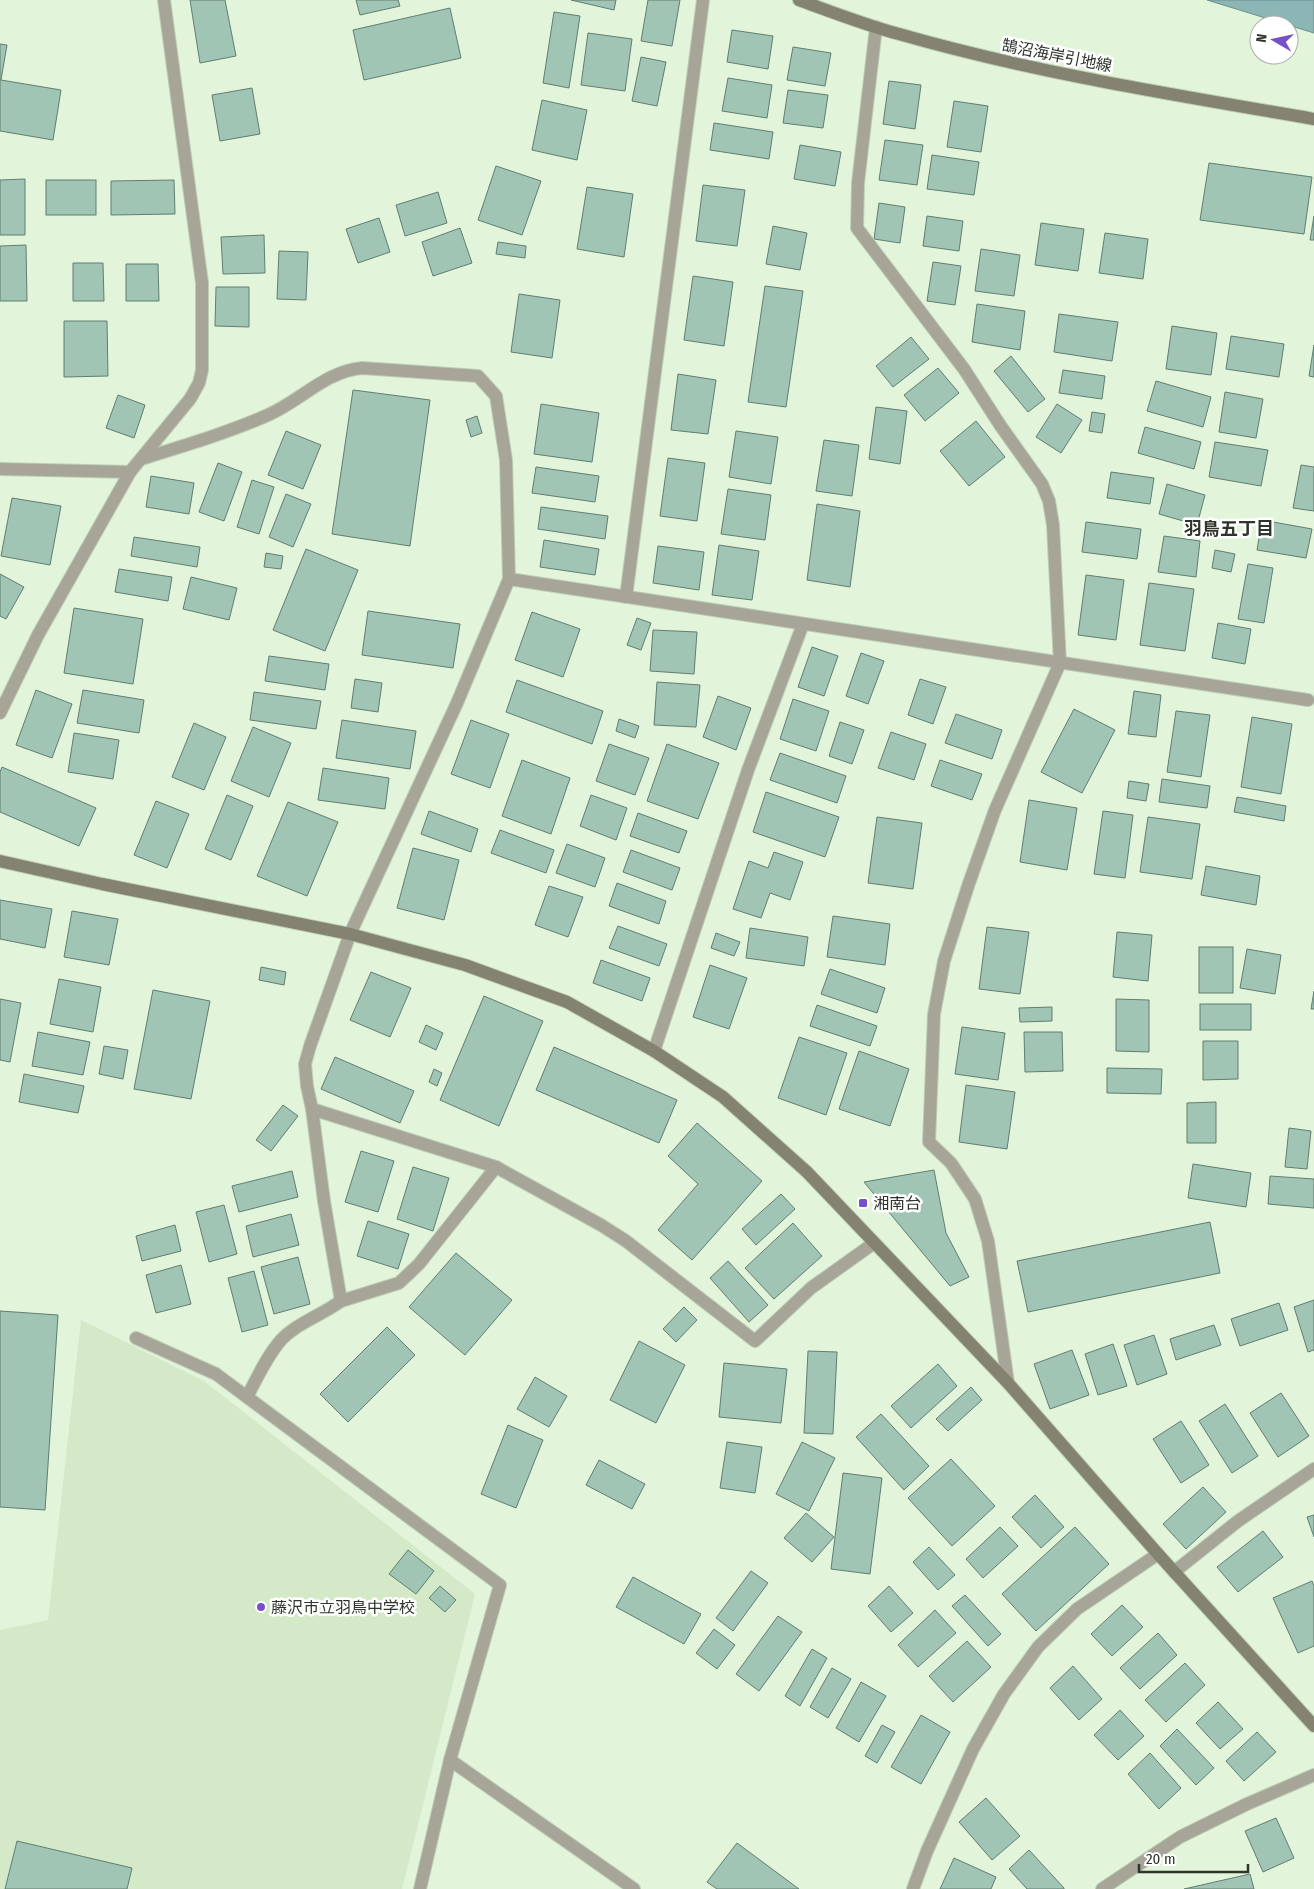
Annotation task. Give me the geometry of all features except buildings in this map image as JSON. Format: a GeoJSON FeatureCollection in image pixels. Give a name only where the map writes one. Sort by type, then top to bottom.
{"type":"FeatureCollection","features":[{"type":"Feature","properties":{"kind":"street"},"geometry":{"type":"LineString","coordinates":[[0,713],[38,635],[130,472],[190,399],[202,370],[202,283],[164,0]]}},
{"type":"Feature","properties":{"kind":"street"},"geometry":{"type":"LineString","coordinates":[[626,597],[703,0]]}},
{"type":"Feature","properties":{"kind":"street","name":"鵠沼海岸引地線"},"geometry":{"type":"LineString","coordinates":[[799,0],[876,27],[990,58],[1186,97],[1314,119]]}},
{"type":"Feature","properties":{"kind":"street"},"geometry":{"type":"LineString","coordinates":[[876,27],[858,183],[857,228],[964,369],[1000,425],[1042,484],[1049,501],[1053,525],[1060,663],[995,810],[944,961],[934,1014],[929,1142],[951,1163],[975,1199],[988,1241],[1008,1383]]}},
{"type":"Feature","properties":{"kind":"street"},"geometry":{"type":"LineString","coordinates":[[141,460],[267,415],[290,404],[337,373],[349,369],[362,368],[478,376],[496,396],[506,460],[509,579],[457,703],[350,934],[305,1064],[324,1201],[341,1301]]}},
{"type":"Feature","properties":{"kind":"street"},"geometry":{"type":"LineString","coordinates":[[0,469],[130,472]]}},
{"type":"Feature","properties":{"kind":"street"},"geometry":{"type":"LineString","coordinates":[[509,579],[1308,700]]}},
{"type":"Feature","properties":{"kind":"street"},"geometry":{"type":"LineString","coordinates":[[654,1051],[748,770],[803,624]]}},
{"type":"Feature","properties":{"kind":"street"},"geometry":{"type":"LineString","coordinates":[[0,861],[102,884],[350,934],[465,965],[567,1002],[654,1051],[723,1097],[806,1172],[1008,1383],[1174,1572],[1314,1726]]}},
{"type":"Feature","properties":{"kind":"street"},"geometry":{"type":"LineString","coordinates":[[312,1109],[496,1167],[601,1224],[626,1240],[755,1341],[812,1288],[874,1243]]}},
{"type":"Feature","properties":{"kind":"street"},"geometry":{"type":"LineString","coordinates":[[246,1397],[281,1340],[295,1329],[341,1301],[399,1283],[419,1264],[496,1167]]}},
{"type":"Feature","properties":{"kind":"street"},"geometry":{"type":"LineString","coordinates":[[136,1338],[216,1374],[500,1585],[450,1760],[420,1889]]}},
{"type":"Feature","properties":{"kind":"street"},"geometry":{"type":"LineString","coordinates":[[1174,1572],[1238,1521],[1314,1469]]}},
{"type":"Feature","properties":{"kind":"street"},"geometry":{"type":"LineString","coordinates":[[913,1889],[926,1851],[973,1749],[1004,1694],[1038,1647],[1077,1609],[1158,1554]]}},
{"type":"Feature","properties":{"kind":"street"},"geometry":{"type":"LineString","coordinates":[[450,1760],[634,1889]]}},
{"type":"Feature","properties":{"kind":"street"},"geometry":{"type":"LineString","coordinates":[[1102,1889],[1180,1837],[1247,1804],[1314,1775]]}},
{"type":"Feature","properties":{"kind":"shaded area","name":"藤沢市立羽鳥中学校"},"geometry":{"type":"Polygon","coordinates":[[[81,1320],[204,1381],[475,1594],[402,1889],[0,1889],[0,1630],[48,1620],[81,1320]]]}},
{"type":"Feature","properties":{"kind":"water"},"geometry":{"type":"Polygon","coordinates":[[[1207,0],[1314,0],[1314,33],[1299,28],[1299,15],[1256,15],[1207,0]]]}},
{"type":"Feature","properties":{"kind":"place","name":"湘南台"},"geometry":{"type":"Point","coordinates":[863,1203]}},
{"type":"Feature","properties":{"kind":"place","name":"藤沢市立羽鳥中学校"},"geometry":{"type":"Point","coordinates":[261,1607]}},
{"type":"Feature","properties":{"kind":"district","name":"羽鳥五丁目"},"geometry":{"type":"Point","coordinates":[1229,529]}}]}
